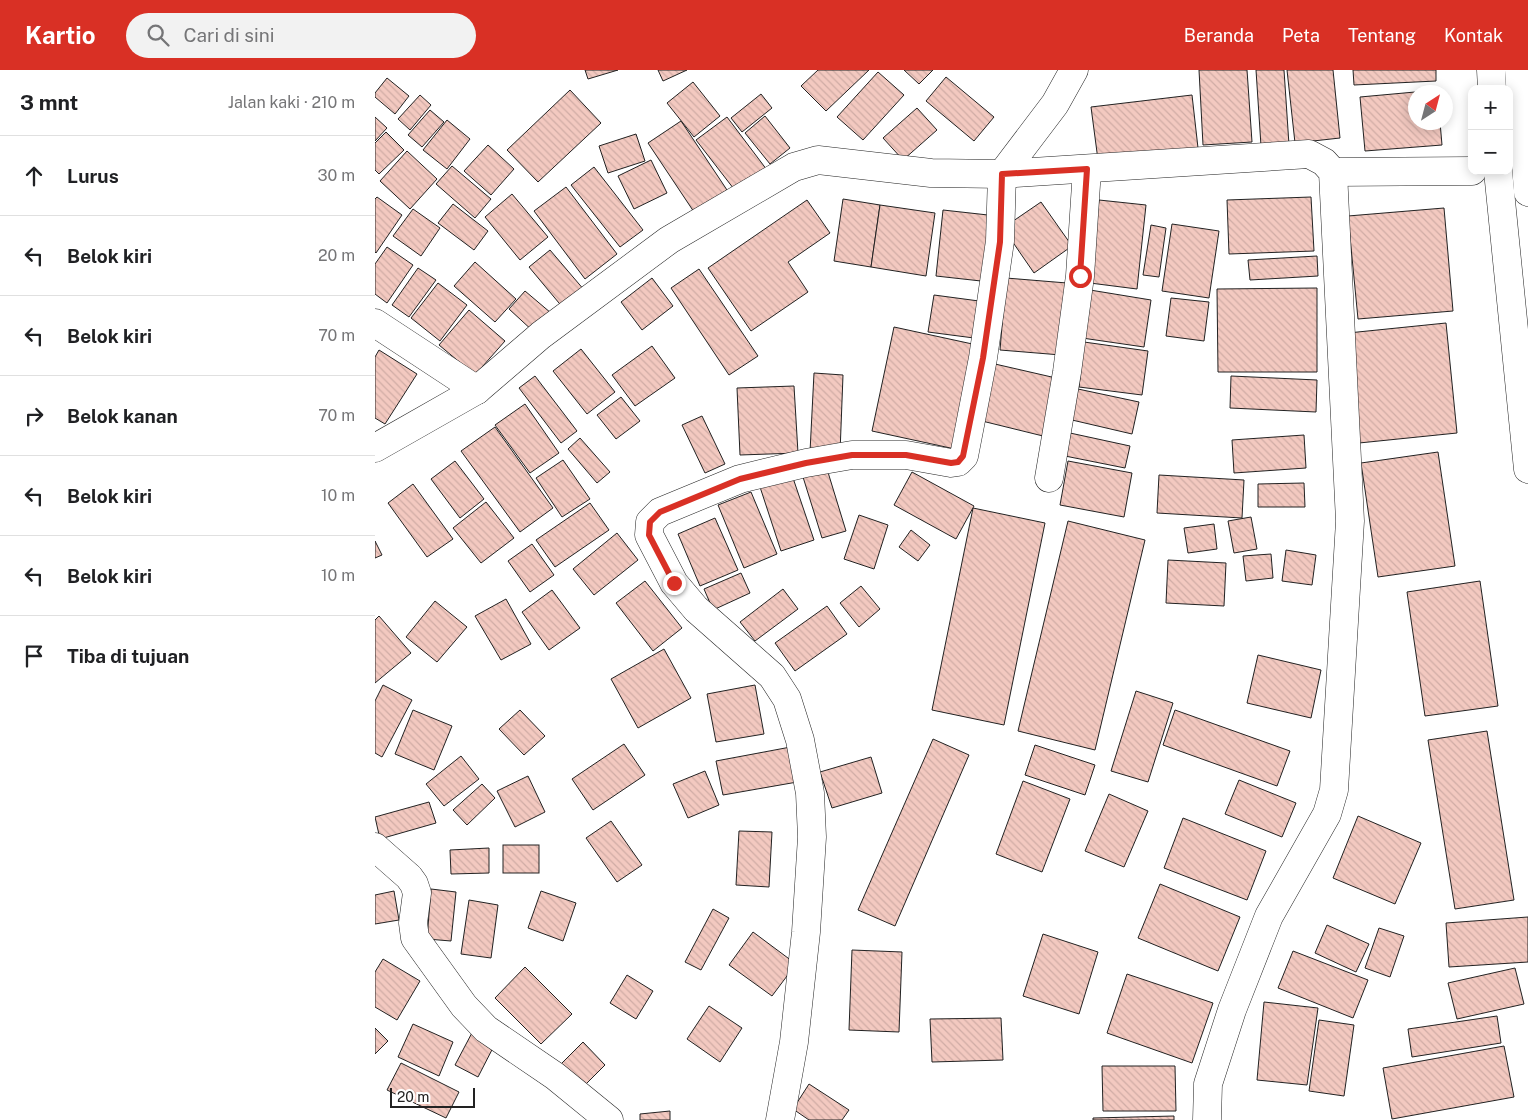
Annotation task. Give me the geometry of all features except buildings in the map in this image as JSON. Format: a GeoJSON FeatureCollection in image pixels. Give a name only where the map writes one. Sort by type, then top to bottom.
{"type":"FeatureCollection","features":[{"type":"Feature","properties":{"kind":"street"},"geometry":{"type":"LineString","coordinates":[[780,1120],[793,1042],[806,932],[812,837],[810,793],[800,740],[787,699],[772,676],[696,609],[674,583],[649,535],[650,522],[660,512],[740,479],[806,463],[852,455],[906,455],[951,463],[958,462],[963,456],[983,358],[1000,242],[1002,174],[1055,104],[1075,70]]}},
{"type":"Feature","properties":{"kind":"street"},"geometry":{"type":"LineString","coordinates":[[1491,70],[1492,85]]}},
{"type":"Feature","properties":{"kind":"street"},"geometry":{"type":"LineString","coordinates":[[1519,70],[1528,192]]}},
{"type":"Feature","properties":{"kind":"street"},"geometry":{"type":"LineString","coordinates":[[375,448],[477,390],[541,335],[669,240],[794,167],[818,160],[931,173],[1002,174],[1309,154],[1324,162],[1333,172],[1350,520],[1334,790],[1327,814],[1269,916],[1232,1010],[1208,1084],[1207,1120]]}},
{"type":"Feature","properties":{"kind":"street"},"geometry":{"type":"LineString","coordinates":[[1049,478],[1067,372],[1080,276],[1087,169]]}},
{"type":"Feature","properties":{"kind":"street"},"geometry":{"type":"LineString","coordinates":[[1333,172],[1468,171]]}},
{"type":"Feature","properties":{"kind":"street"},"geometry":{"type":"LineString","coordinates":[[1497,175],[1528,469]]}},
{"type":"Feature","properties":{"kind":"street"},"geometry":{"type":"LineString","coordinates":[[375,323],[477,390]]}},
{"type":"Feature","properties":{"kind":"street"},"geometry":{"type":"LineString","coordinates":[[375,846],[409,877],[413,884],[417,893],[413,923],[415,938],[464,1006],[486,1028],[555,1076],[609,1120]]}},
{"type":"Feature","properties":{"kind":"route"},"geometry":{"type":"LineString","coordinates":[[674,583],[649,535],[650,522],[660,512],[740,479],[806,463],[852,455],[906,455],[951,463],[958,462],[963,456],[983,358],[1000,242],[1002,174],[1087,169],[1080,276]]}}]}
